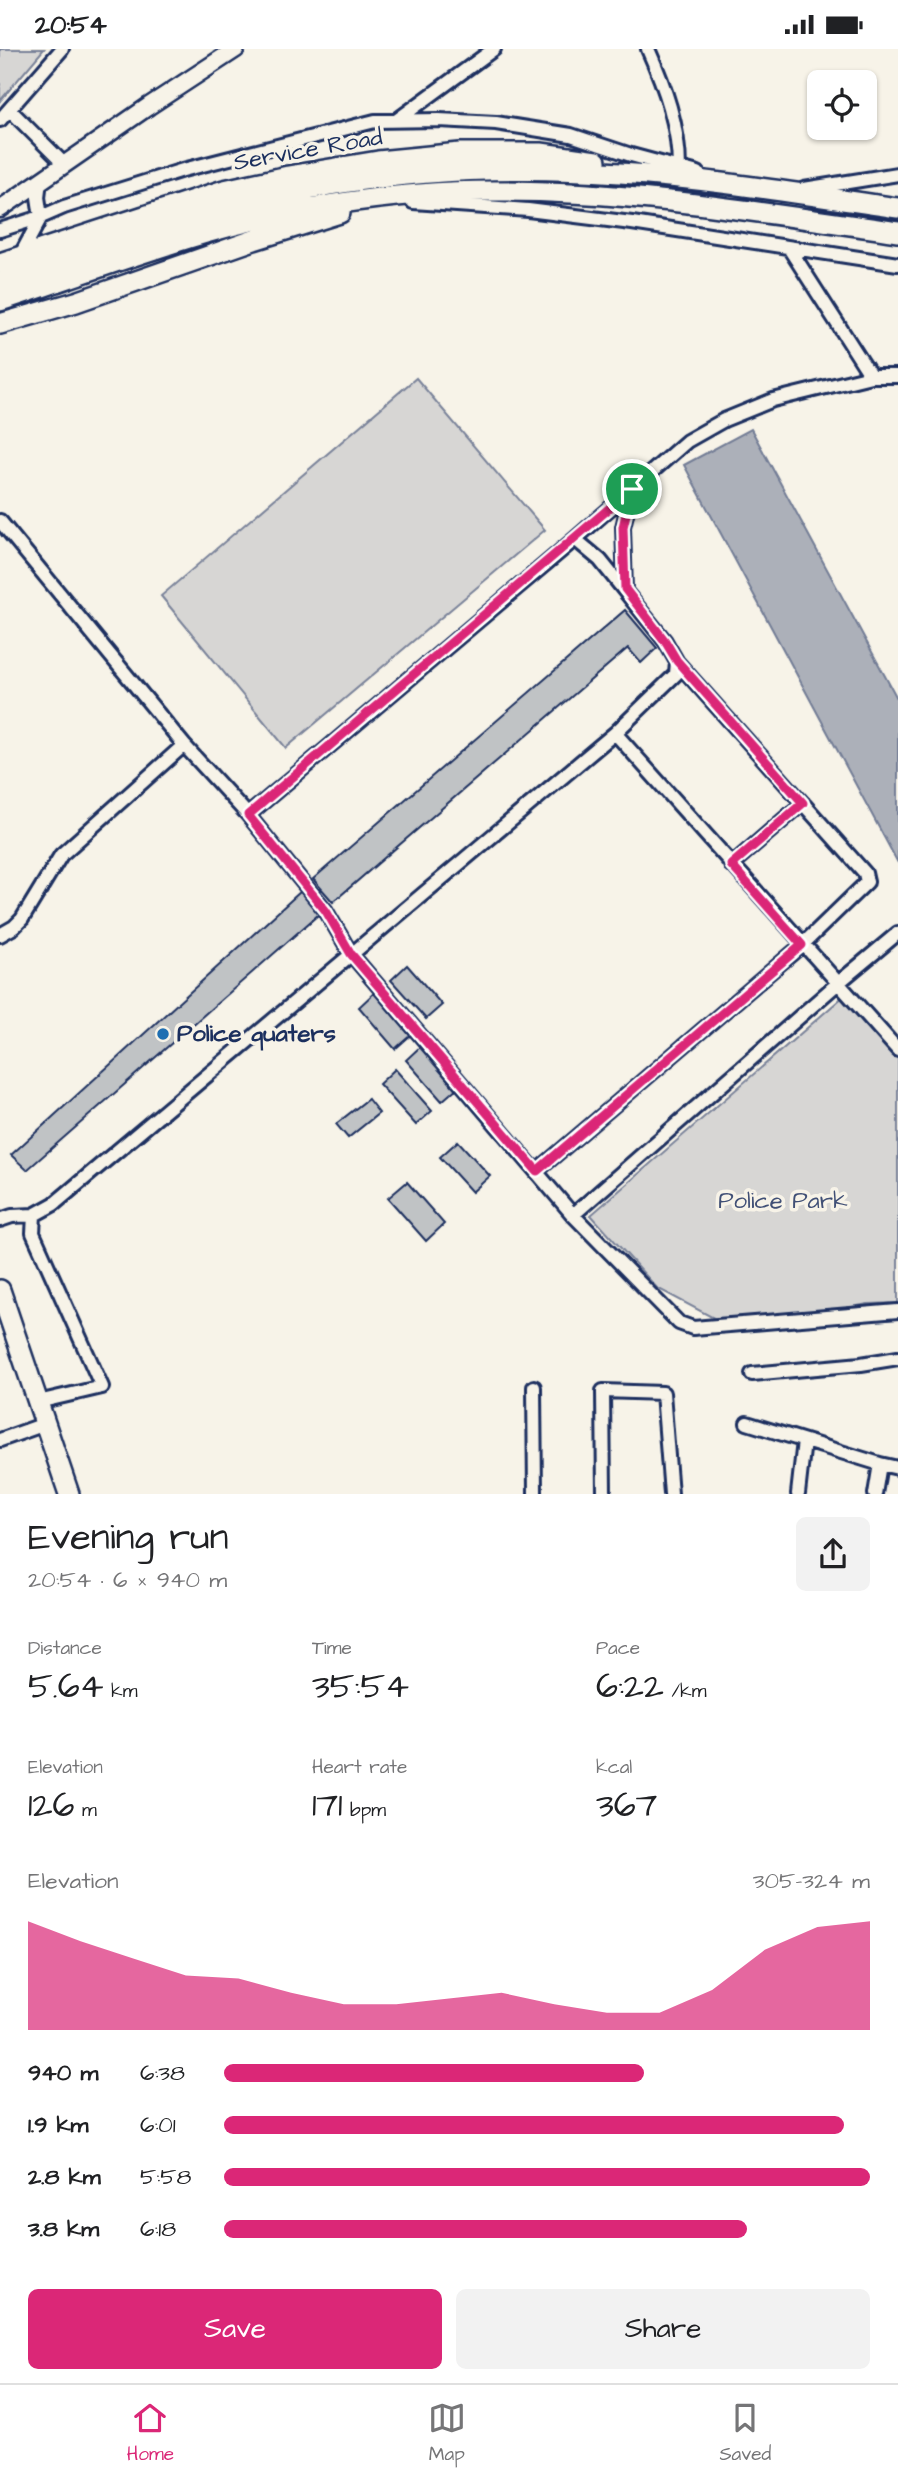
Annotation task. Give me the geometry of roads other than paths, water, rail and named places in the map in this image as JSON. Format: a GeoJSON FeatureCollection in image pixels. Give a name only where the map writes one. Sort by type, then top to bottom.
{"type":"FeatureCollection","features":[{"type":"Feature","properties":{"kind":"highway","name":"Service Road"},"geometry":{"type":"LineString","coordinates":[[9,261],[224,190],[378,161],[460,153],[541,153],[590,159],[628,173]]}},
{"type":"Feature","properties":{"kind":"highway"},"geometry":{"type":"LineString","coordinates":[[0,281],[141,233],[258,202],[330,185],[428,173],[495,169],[628,173],[898,208]]}},
{"type":"Feature","properties":{"kind":"highway"},"geometry":{"type":"LineString","coordinates":[[0,301],[148,250],[261,218],[334,204],[428,193],[495,191],[623,197],[898,232]]}},
{"type":"Feature","properties":{"kind":"highway"},"geometry":{"type":"LineString","coordinates":[[0,324],[76,302],[377,199]]}},
{"type":"Feature","properties":{"kind":"highway"},"geometry":{"type":"LineString","coordinates":[[0,1290],[69,1494]]}},
{"type":"Feature","properties":{"kind":"main road"},"geometry":{"type":"LineString","coordinates":[[0,209],[236,49]]}},
{"type":"Feature","properties":{"kind":"street"},"geometry":{"type":"LineString","coordinates":[[0,120],[62,49]]}},
{"type":"Feature","properties":{"kind":"street"},"geometry":{"type":"LineString","coordinates":[[397,120],[494,49]]}},
{"type":"Feature","properties":{"kind":"street"},"geometry":{"type":"LineString","coordinates":[[648,49],[676,124],[679,168]]}},
{"type":"Feature","properties":{"kind":"street"},"geometry":{"type":"LineString","coordinates":[[10,110],[65,165]]}},
{"type":"Feature","properties":{"kind":"street"},"geometry":{"type":"LineString","coordinates":[[0,230],[64,207],[248,152],[375,121],[496,123],[558,133],[761,189]]}},
{"type":"Feature","properties":{"kind":"street"},"geometry":{"type":"LineString","coordinates":[[782,192],[898,174]]}},
{"type":"Feature","properties":{"kind":"street"},"geometry":{"type":"LineString","coordinates":[[0,281],[9,261],[41,217],[38,197],[40,181]]}},
{"type":"Feature","properties":{"kind":"street"},"geometry":{"type":"LineString","coordinates":[[377,199],[528,210],[632,223],[898,264]]}},
{"type":"Feature","properties":{"kind":"street"},"geometry":{"type":"LineString","coordinates":[[789,248],[871,376]]}},
{"type":"Feature","properties":{"kind":"street"},"geometry":{"type":"LineString","coordinates":[[248,815],[687,441],[724,420],[773,400],[871,376],[898,376]]}},
{"type":"Feature","properties":{"kind":"street"},"geometry":{"type":"LineString","coordinates":[[625,589],[623,527],[632,489]]}},
{"type":"Feature","properties":{"kind":"street"},"geometry":{"type":"LineString","coordinates":[[0,521],[184,745],[248,815],[326,911],[351,954],[573,1215],[679,1324],[694,1328],[898,1311]]}},
{"type":"Feature","properties":{"kind":"street"},"geometry":{"type":"LineString","coordinates":[[537,1171],[802,945],[867,882],[865,873],[677,661],[665,641],[600,559],[575,539]]}},
{"type":"Feature","properties":{"kind":"street"},"geometry":{"type":"LineString","coordinates":[[0,1220],[12,1216],[34,1215],[54,1203],[614,733],[676,674],[677,661]]}},
{"type":"Feature","properties":{"kind":"street"},"geometry":{"type":"LineString","coordinates":[[614,733],[898,1050]]}},
{"type":"Feature","properties":{"kind":"street"},"geometry":{"type":"LineString","coordinates":[[0,935],[22,919],[61,855],[184,745]]}},
{"type":"Feature","properties":{"kind":"street"},"geometry":{"type":"LineString","coordinates":[[731,865],[803,803]]}},
{"type":"Feature","properties":{"kind":"street"},"geometry":{"type":"LineString","coordinates":[[573,1215],[836,983],[898,933]]}},
{"type":"Feature","properties":{"kind":"street"},"geometry":{"type":"LineString","coordinates":[[34,1215],[33,1233],[102,1387],[38,1402]]}},
{"type":"Feature","properties":{"kind":"street"},"geometry":{"type":"LineString","coordinates":[[752,1374],[898,1358]]}},
{"type":"Feature","properties":{"kind":"street"},"geometry":{"type":"LineString","coordinates":[[534,1387],[535,1494]]}},
{"type":"Feature","properties":{"kind":"street"},"geometry":{"type":"LineString","coordinates":[[604,1494],[603,1391],[663,1393],[671,1494]]}},
{"type":"Feature","properties":{"kind":"street"},"geometry":{"type":"LineString","coordinates":[[747,1423],[898,1468]]}},
{"type":"Feature","properties":{"kind":"street"},"geometry":{"type":"LineString","coordinates":[[0,1440],[45,1424]]}},
{"type":"Feature","properties":{"kind":"street"},"geometry":{"type":"LineString","coordinates":[[797,1494],[804,1441]]}},
{"type":"Feature","properties":{"kind":"street"},"geometry":{"type":"LineString","coordinates":[[875,1494],[880,1464]]}},
{"type":"Feature","properties":{"kind":"place","name":"Police quaters"},"geometry":{"type":"Point","coordinates":[163,1034]}},
{"type":"Feature","properties":{"kind":"park label","name":"Police Park"},"geometry":{"type":"Point","coordinates":[783,1201]}}]}
